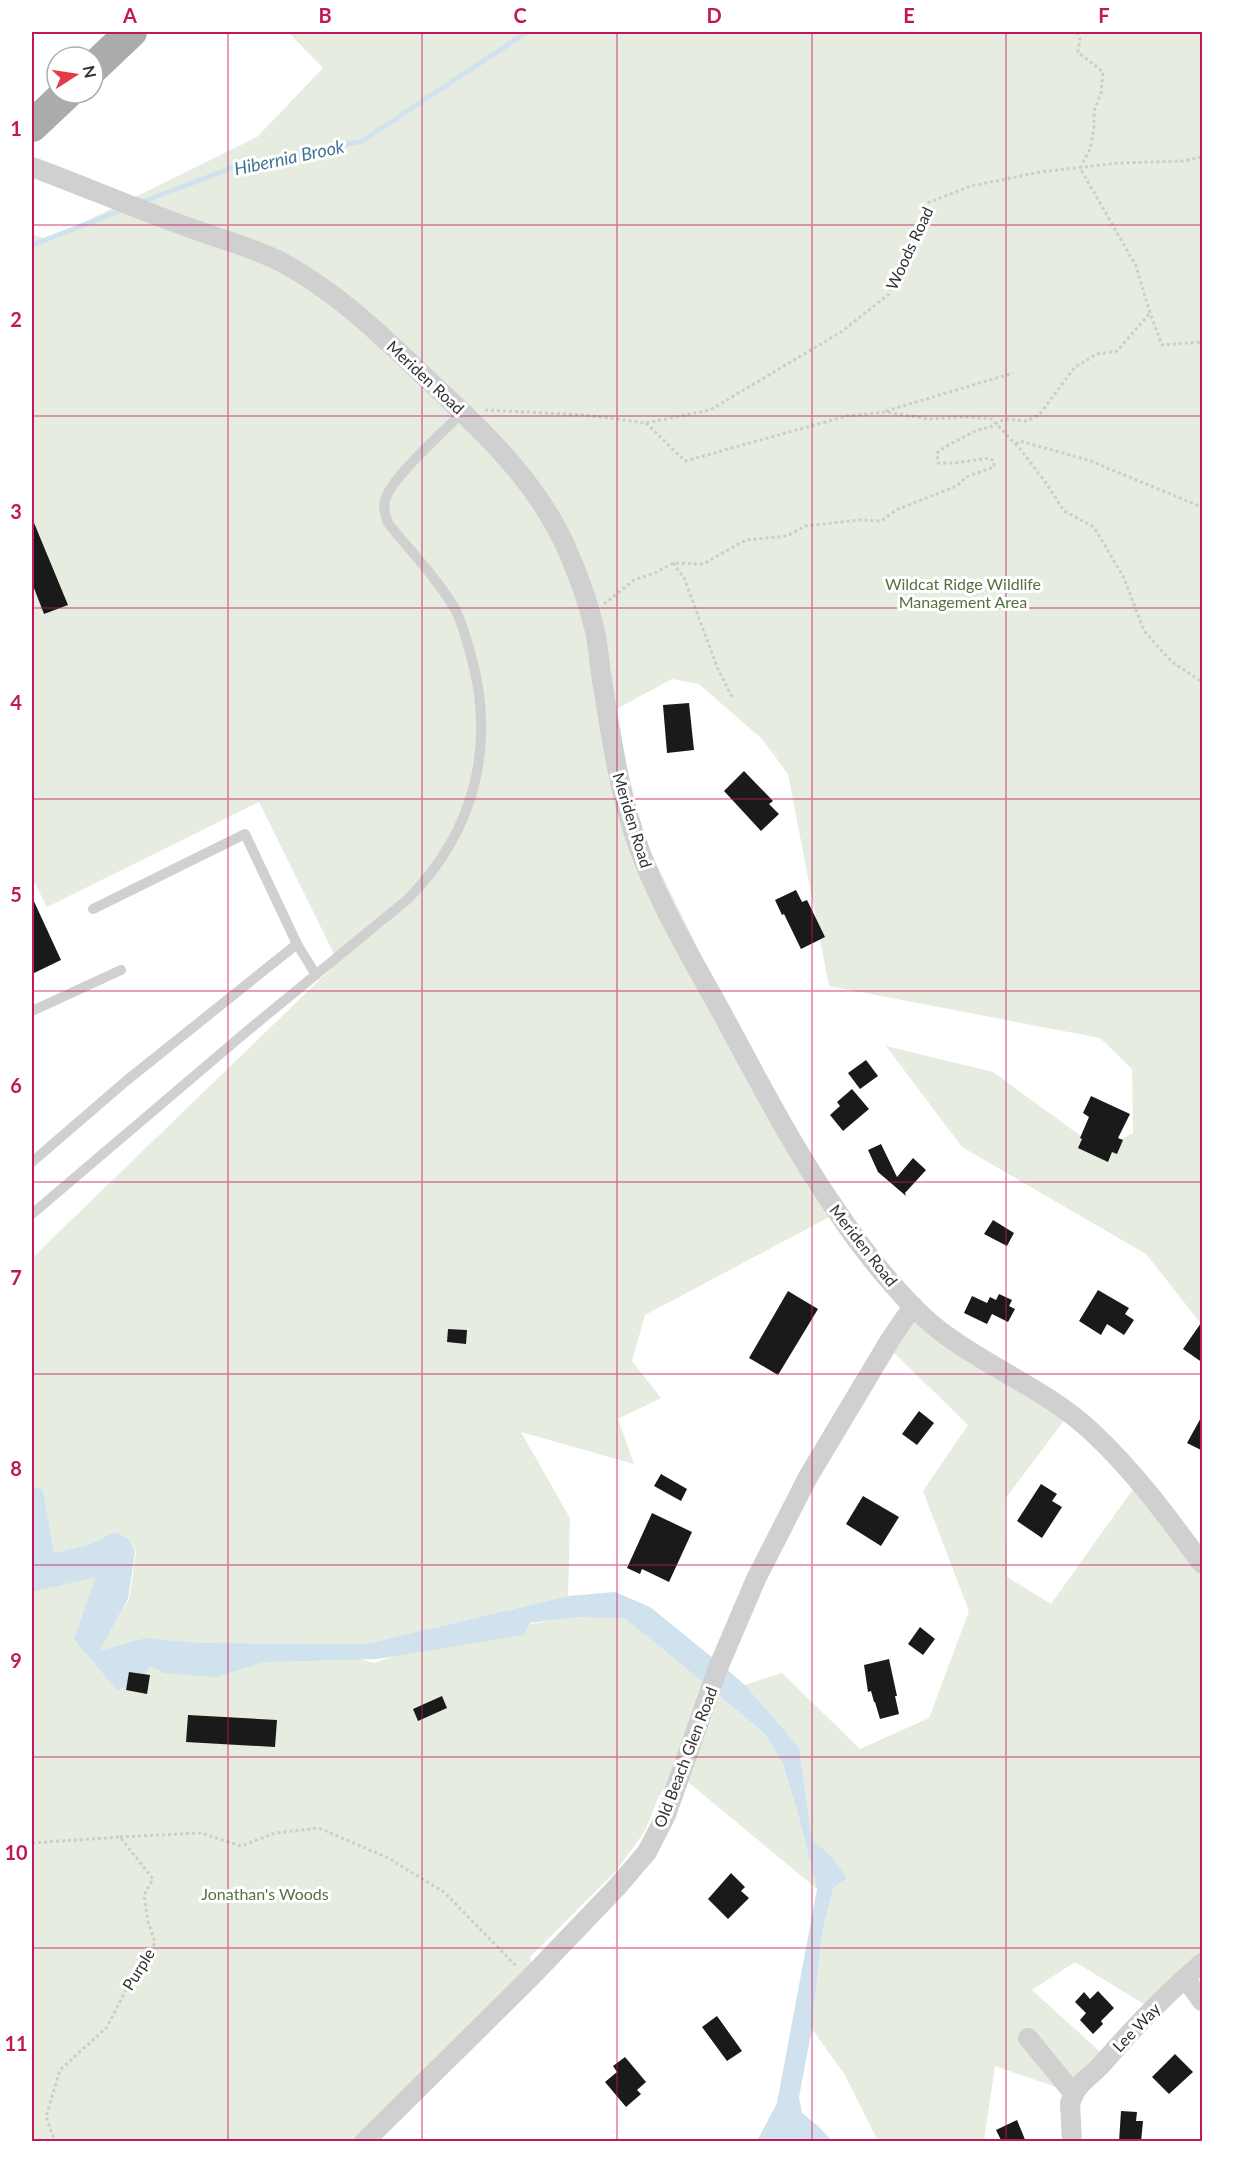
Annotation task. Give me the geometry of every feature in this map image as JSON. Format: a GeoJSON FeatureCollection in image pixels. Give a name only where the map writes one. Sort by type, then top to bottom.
{"type":"FeatureCollection","features":[{"type":"Feature","properties":{"kind":"main road"},"geometry":{"type":"LineString","coordinates":[[105,57],[131,32]]}},
{"type":"Feature","properties":{"kind":"main road"},"geometry":{"type":"LineString","coordinates":[[32,126],[54,105]]}},
{"type":"Feature","properties":{"kind":"street","name":"Meriden Road"},"geometry":{"type":"LineString","coordinates":[[32,167],[281,262],[312,280],[351,308],[461,410],[511,461],[543,504],[569,552],[595,630],[618,776],[634,835],[656,890],[803,1159],[835,1209],[925,1320],[949,1338],[1046,1396],[1089,1429],[1135,1476],[1203,1564]]}},
{"type":"Feature","properties":{"kind":"street","name":"Old Beach Glen Road"},"geometry":{"type":"LineString","coordinates":[[364,2142],[529,1979],[618,1886],[647,1852],[666,1815],[726,1648],[756,1579],[808,1477],[890,1340],[913,1306]]}},
{"type":"Feature","properties":{"kind":"street","name":"Lee Way"},"geometry":{"type":"LineString","coordinates":[[1074,2094],[1077,2088],[1142,2019],[1203,1963]]}},
{"type":"Feature","properties":{"kind":"street"},"geometry":{"type":"LineString","coordinates":[[1185,1978],[1203,2001]]}},
{"type":"Feature","properties":{"kind":"street"},"geometry":{"type":"LineString","coordinates":[[1028,2038],[1074,2094],[1070,2103],[1072,2142]]}},
{"type":"Feature","properties":{"kind":"lane"},"geometry":{"type":"LineString","coordinates":[[32,1214],[112,1144],[408,899],[424,883],[455,836],[474,790],[481,741],[481,701],[475,670],[456,611],[444,591],[388,523],[384,512],[385,500],[393,483],[461,410]]}},
{"type":"Feature","properties":{"kind":"lane"},"geometry":{"type":"LineString","coordinates":[[93,909],[245,834],[297,944],[316,975]]}},
{"type":"Feature","properties":{"kind":"lane"},"geometry":{"type":"LineString","coordinates":[[32,1162],[126,1081],[297,944]]}},
{"type":"Feature","properties":{"kind":"lane"},"geometry":{"type":"LineString","coordinates":[[32,1011],[121,970]]}},
{"type":"Feature","properties":{"kind":"path"},"geometry":{"type":"LineString","coordinates":[[1077,32],[1080,39],[1078,52],[1103,72],[1101,93],[1094,111],[1094,129],[1090,149],[1080,168],[1136,266],[1162,345],[1203,342]]}},
{"type":"Feature","properties":{"kind":"path","name":"Woods Road"},"geometry":{"type":"LineString","coordinates":[[461,410],[585,416],[646,423],[710,410],[841,332],[888,295],[907,259],[927,203],[971,186],[1040,172],[1119,163],[1183,161],[1203,157]]}},
{"type":"Feature","properties":{"kind":"path"},"geometry":{"type":"LineString","coordinates":[[595,630],[602,606],[634,580],[655,573],[673,563],[703,564],[746,540],[767,536],[787,536],[805,526],[859,520],[881,521],[898,509],[957,486],[966,477],[994,466],[994,461],[989,458],[938,463],[937,453],[977,430],[1005,419],[1027,421],[1039,415],[1075,367],[1097,354],[1117,351],[1150,313]]}},
{"type":"Feature","properties":{"kind":"path"},"geometry":{"type":"LineString","coordinates":[[646,423],[685,461],[847,416],[885,411],[1013,373]]}},
{"type":"Feature","properties":{"kind":"path"},"geometry":{"type":"LineString","coordinates":[[885,411],[930,419],[966,417],[992,419],[1016,444],[1064,511],[1094,527],[1124,578],[1144,631],[1172,662],[1203,682]]}},
{"type":"Feature","properties":{"kind":"path"},"geometry":{"type":"LineString","coordinates":[[1016,444],[1020,441],[1088,460],[1203,507]]}},
{"type":"Feature","properties":{"kind":"path"},"geometry":{"type":"LineString","coordinates":[[673,563],[684,578],[718,669],[732,697]]}},
{"type":"Feature","properties":{"kind":"path"},"geometry":{"type":"LineString","coordinates":[[32,1844],[201,1833],[241,1846],[275,1833],[319,1828],[388,1858],[444,1892],[529,1979]]}},
{"type":"Feature","properties":{"kind":"path","name":"Purple"},"geometry":{"type":"LineString","coordinates":[[55,2142],[46,2117],[60,2070],[107,2027],[133,1976],[148,1957],[155,1942],[148,1922],[144,1895],[153,1879],[120,1837]]}},
{"type":"Feature","properties":{"kind":"green space"},"geometry":{"type":"Polygon","coordinates":[[[288,32],[1202,32],[1202,1325],[1146,1254],[962,1147],[886,1046],[993,1072],[1100,1150],[1133,1133],[1132,1069],[1100,1038],[829,986],[788,774],[762,739],[699,684],[672,679],[611,712],[633,816],[765,1086],[837,1213],[645,1315],[632,1361],[661,1398],[618,1419],[634,1464],[521,1432],[570,1518],[568,1596],[365,1644],[202,1643],[169,1640],[98,1651],[333,1652],[374,1663],[449,1637],[600,1613],[651,1624],[701,1681],[765,1734],[783,1764],[817,1889],[676,1772],[658,1798],[645,1831],[616,1871],[530,1957],[535,1974],[367,2141],[32,2141],[32,1577],[97,1557],[98,1650],[129,1599],[136,1552],[129,1539],[115,1532],[88,1545],[54,1553],[43,1489],[32,1487],[32,1258],[338,962],[259,802],[47,907],[32,878],[32,234],[48,240],[257,137],[323,68],[288,32]]]}},
{"type":"Feature","properties":{"kind":"green space"},"geometry":{"type":"Polygon","coordinates":[[[915,1311],[1069,1414],[1005,1499],[1007,1577],[1051,1604],[1138,1482],[1202,1566],[1202,1971],[1157,2012],[1075,1962],[1032,1990],[1107,2058],[1079,2095],[995,2066],[984,2141],[878,2141],[845,2075],[812,2029],[822,1934],[833,1888],[829,1854],[812,1841],[799,1747],[745,1685],[782,1673],[860,1749],[929,1718],[969,1611],[923,1491],[968,1425],[887,1346],[915,1311]]]}},
{"type":"Feature","properties":{"kind":"water"},"geometry":{"type":"Polygon","coordinates":[[[32,1487],[43,1489],[54,1553],[88,1545],[115,1532],[129,1539],[135,1552],[128,1599],[99,1651],[146,1638],[202,1643],[365,1644],[568,1596],[615,1592],[650,1607],[724,1667],[745,1685],[799,1747],[812,1840],[829,1854],[847,1878],[833,1888],[822,1934],[812,2029],[799,2097],[802,2113],[832,2141],[757,2141],[777,2103],[817,1889],[783,1764],[765,1734],[650,1638],[624,1618],[578,1617],[530,1623],[524,1635],[378,1659],[265,1662],[215,1677],[164,1673],[150,1666],[141,1680],[117,1690],[74,1639],[96,1577],[32,1592],[32,1487]]]}},
{"type":"Feature","properties":{"kind":"building"},"geometry":{"type":"Polygon","coordinates":[[[32,518],[68,605],[44,614],[32,583],[32,518]]]}},
{"type":"Feature","properties":{"kind":"building"},"geometry":{"type":"Polygon","coordinates":[[[689,703],[694,750],[667,753],[663,705],[689,703]]]}},
{"type":"Feature","properties":{"kind":"building"},"geometry":{"type":"Polygon","coordinates":[[[744,771],[773,801],[769,804],[779,814],[761,831],[724,791],[744,771]]]}},
{"type":"Feature","properties":{"kind":"building"},"geometry":{"type":"Polygon","coordinates":[[[796,890],[802,902],[807,900],[825,937],[801,949],[775,900],[796,890]]]}},
{"type":"Feature","properties":{"kind":"building"},"geometry":{"type":"Polygon","coordinates":[[[32,897],[61,960],[32,974],[32,897]]]}},
{"type":"Feature","properties":{"kind":"building"},"geometry":{"type":"Polygon","coordinates":[[[866,1060],[878,1076],[860,1089],[848,1073],[866,1060]]]}},
{"type":"Feature","properties":{"kind":"building"},"geometry":{"type":"Polygon","coordinates":[[[852,1089],[869,1109],[843,1131],[830,1115],[840,1106],[837,1102],[852,1089]]]}},
{"type":"Feature","properties":{"kind":"building"},"geometry":{"type":"Polygon","coordinates":[[[1091,1096],[1130,1114],[1118,1138],[1123,1140],[1117,1154],[1112,1152],[1108,1162],[1078,1148],[1089,1117],[1083,1113],[1091,1096]]]}},
{"type":"Feature","properties":{"kind":"building"},"geometry":{"type":"Polygon","coordinates":[[[881,1144],[897,1177],[913,1158],[926,1170],[905,1193],[906,1196],[878,1172],[868,1150],[881,1144]]]}},
{"type":"Feature","properties":{"kind":"building"},"geometry":{"type":"Polygon","coordinates":[[[993,1220],[1014,1233],[1007,1246],[984,1234],[993,1220]]]}},
{"type":"Feature","properties":{"kind":"building"},"geometry":{"type":"Polygon","coordinates":[[[1098,1290],[1129,1308],[1125,1314],[1134,1320],[1124,1335],[1107,1324],[1101,1335],[1079,1321],[1098,1290]]]}},
{"type":"Feature","properties":{"kind":"building"},"geometry":{"type":"Polygon","coordinates":[[[788,1291],[818,1309],[778,1375],[749,1358],[788,1291]]]}},
{"type":"Feature","properties":{"kind":"building"},"geometry":{"type":"Polygon","coordinates":[[[999,1294],[1012,1300],[1009,1306],[1015,1309],[1008,1322],[992,1314],[987,1324],[964,1313],[972,1296],[987,1303],[990,1297],[996,1300],[999,1294]]]}},
{"type":"Feature","properties":{"kind":"building"},"geometry":{"type":"Polygon","coordinates":[[[1203,1320],[1203,1363],[1183,1349],[1203,1320]]]}},
{"type":"Feature","properties":{"kind":"building"},"geometry":{"type":"Polygon","coordinates":[[[448,1329],[467,1330],[466,1344],[447,1342],[448,1329]]]}},
{"type":"Feature","properties":{"kind":"building"},"geometry":{"type":"Polygon","coordinates":[[[919,1411],[934,1423],[917,1445],[902,1434],[919,1411]]]}},
{"type":"Feature","properties":{"kind":"building"},"geometry":{"type":"Polygon","coordinates":[[[1203,1414],[1203,1451],[1187,1443],[1203,1414]]]}},
{"type":"Feature","properties":{"kind":"building"},"geometry":{"type":"Polygon","coordinates":[[[661,1474],[687,1489],[681,1501],[654,1486],[661,1474]]]}},
{"type":"Feature","properties":{"kind":"building"},"geometry":{"type":"Polygon","coordinates":[[[1041,1484],[1057,1494],[1052,1501],[1062,1507],[1042,1538],[1017,1521],[1041,1484]]]}},
{"type":"Feature","properties":{"kind":"building"},"geometry":{"type":"Polygon","coordinates":[[[863,1496],[899,1517],[881,1546],[846,1524],[863,1496]]]}},
{"type":"Feature","properties":{"kind":"building"},"geometry":{"type":"Polygon","coordinates":[[[652,1513],[692,1532],[669,1582],[642,1569],[640,1574],[627,1568],[652,1513]]]}},
{"type":"Feature","properties":{"kind":"building"},"geometry":{"type":"Polygon","coordinates":[[[920,1627],[935,1639],[923,1655],[908,1644],[920,1627]]]}},
{"type":"Feature","properties":{"kind":"building"},"geometry":{"type":"Polygon","coordinates":[[[889,1659],[899,1714],[880,1719],[871,1691],[868,1692],[864,1665],[889,1659]]]}},
{"type":"Feature","properties":{"kind":"building"},"geometry":{"type":"Polygon","coordinates":[[[129,1672],[150,1675],[147,1694],[126,1690],[129,1672]]]}},
{"type":"Feature","properties":{"kind":"building"},"geometry":{"type":"Polygon","coordinates":[[[442,1696],[447,1708],[418,1721],[413,1709],[442,1696]]]}},
{"type":"Feature","properties":{"kind":"building"},"geometry":{"type":"Polygon","coordinates":[[[188,1715],[277,1720],[275,1747],[186,1742],[188,1715]]]}},
{"type":"Feature","properties":{"kind":"building"},"geometry":{"type":"Polygon","coordinates":[[[731,1873],[745,1887],[741,1891],[749,1898],[728,1919],[708,1899],[731,1873]]]}},
{"type":"Feature","properties":{"kind":"building"},"geometry":{"type":"Polygon","coordinates":[[[1098,1991],[1114,2008],[1101,2021],[1103,2024],[1093,2034],[1080,2020],[1086,2013],[1075,2002],[1084,1992],[1090,1999],[1098,1991]]]}},
{"type":"Feature","properties":{"kind":"building"},"geometry":{"type":"Polygon","coordinates":[[[717,2016],[742,2051],[727,2061],[702,2027],[717,2016]]]}},
{"type":"Feature","properties":{"kind":"building"},"geometry":{"type":"Polygon","coordinates":[[[1175,2054],[1193,2072],[1169,2094],[1152,2077],[1175,2054]]]}},
{"type":"Feature","properties":{"kind":"building"},"geometry":{"type":"Polygon","coordinates":[[[625,2057],[646,2082],[637,2090],[641,2094],[626,2107],[605,2082],[617,2072],[613,2066],[625,2057]]]}},
{"type":"Feature","properties":{"kind":"building"},"geometry":{"type":"Polygon","coordinates":[[[1121,2111],[1137,2112],[1136,2121],[1143,2121],[1141,2142],[1119,2142],[1121,2111]]]}},
{"type":"Feature","properties":{"kind":"building"},"geometry":{"type":"Polygon","coordinates":[[[1017,2120],[1026,2142],[1002,2142],[996,2130],[1017,2120]]]}},
{"type":"Feature","properties":{"kind":"waterway","name":"Hibernia Brook"},"geometry":{"type":"LineString","coordinates":[[139,203],[240,165],[362,141],[527,32]]}},
{"type":"Feature","properties":{"kind":"waterway","name":"Hibernia Brook"},"geometry":{"type":"LineString","coordinates":[[32,245],[125,209]]}},
{"type":"Feature","properties":{"kind":"park label","name":"Wildcat Ridge Wildlife Management Area"},"geometry":{"type":"Point","coordinates":[963,592]}},
{"type":"Feature","properties":{"kind":"park label","name":"Jonathan's Woods"},"geometry":{"type":"Point","coordinates":[265,1893]}}]}
